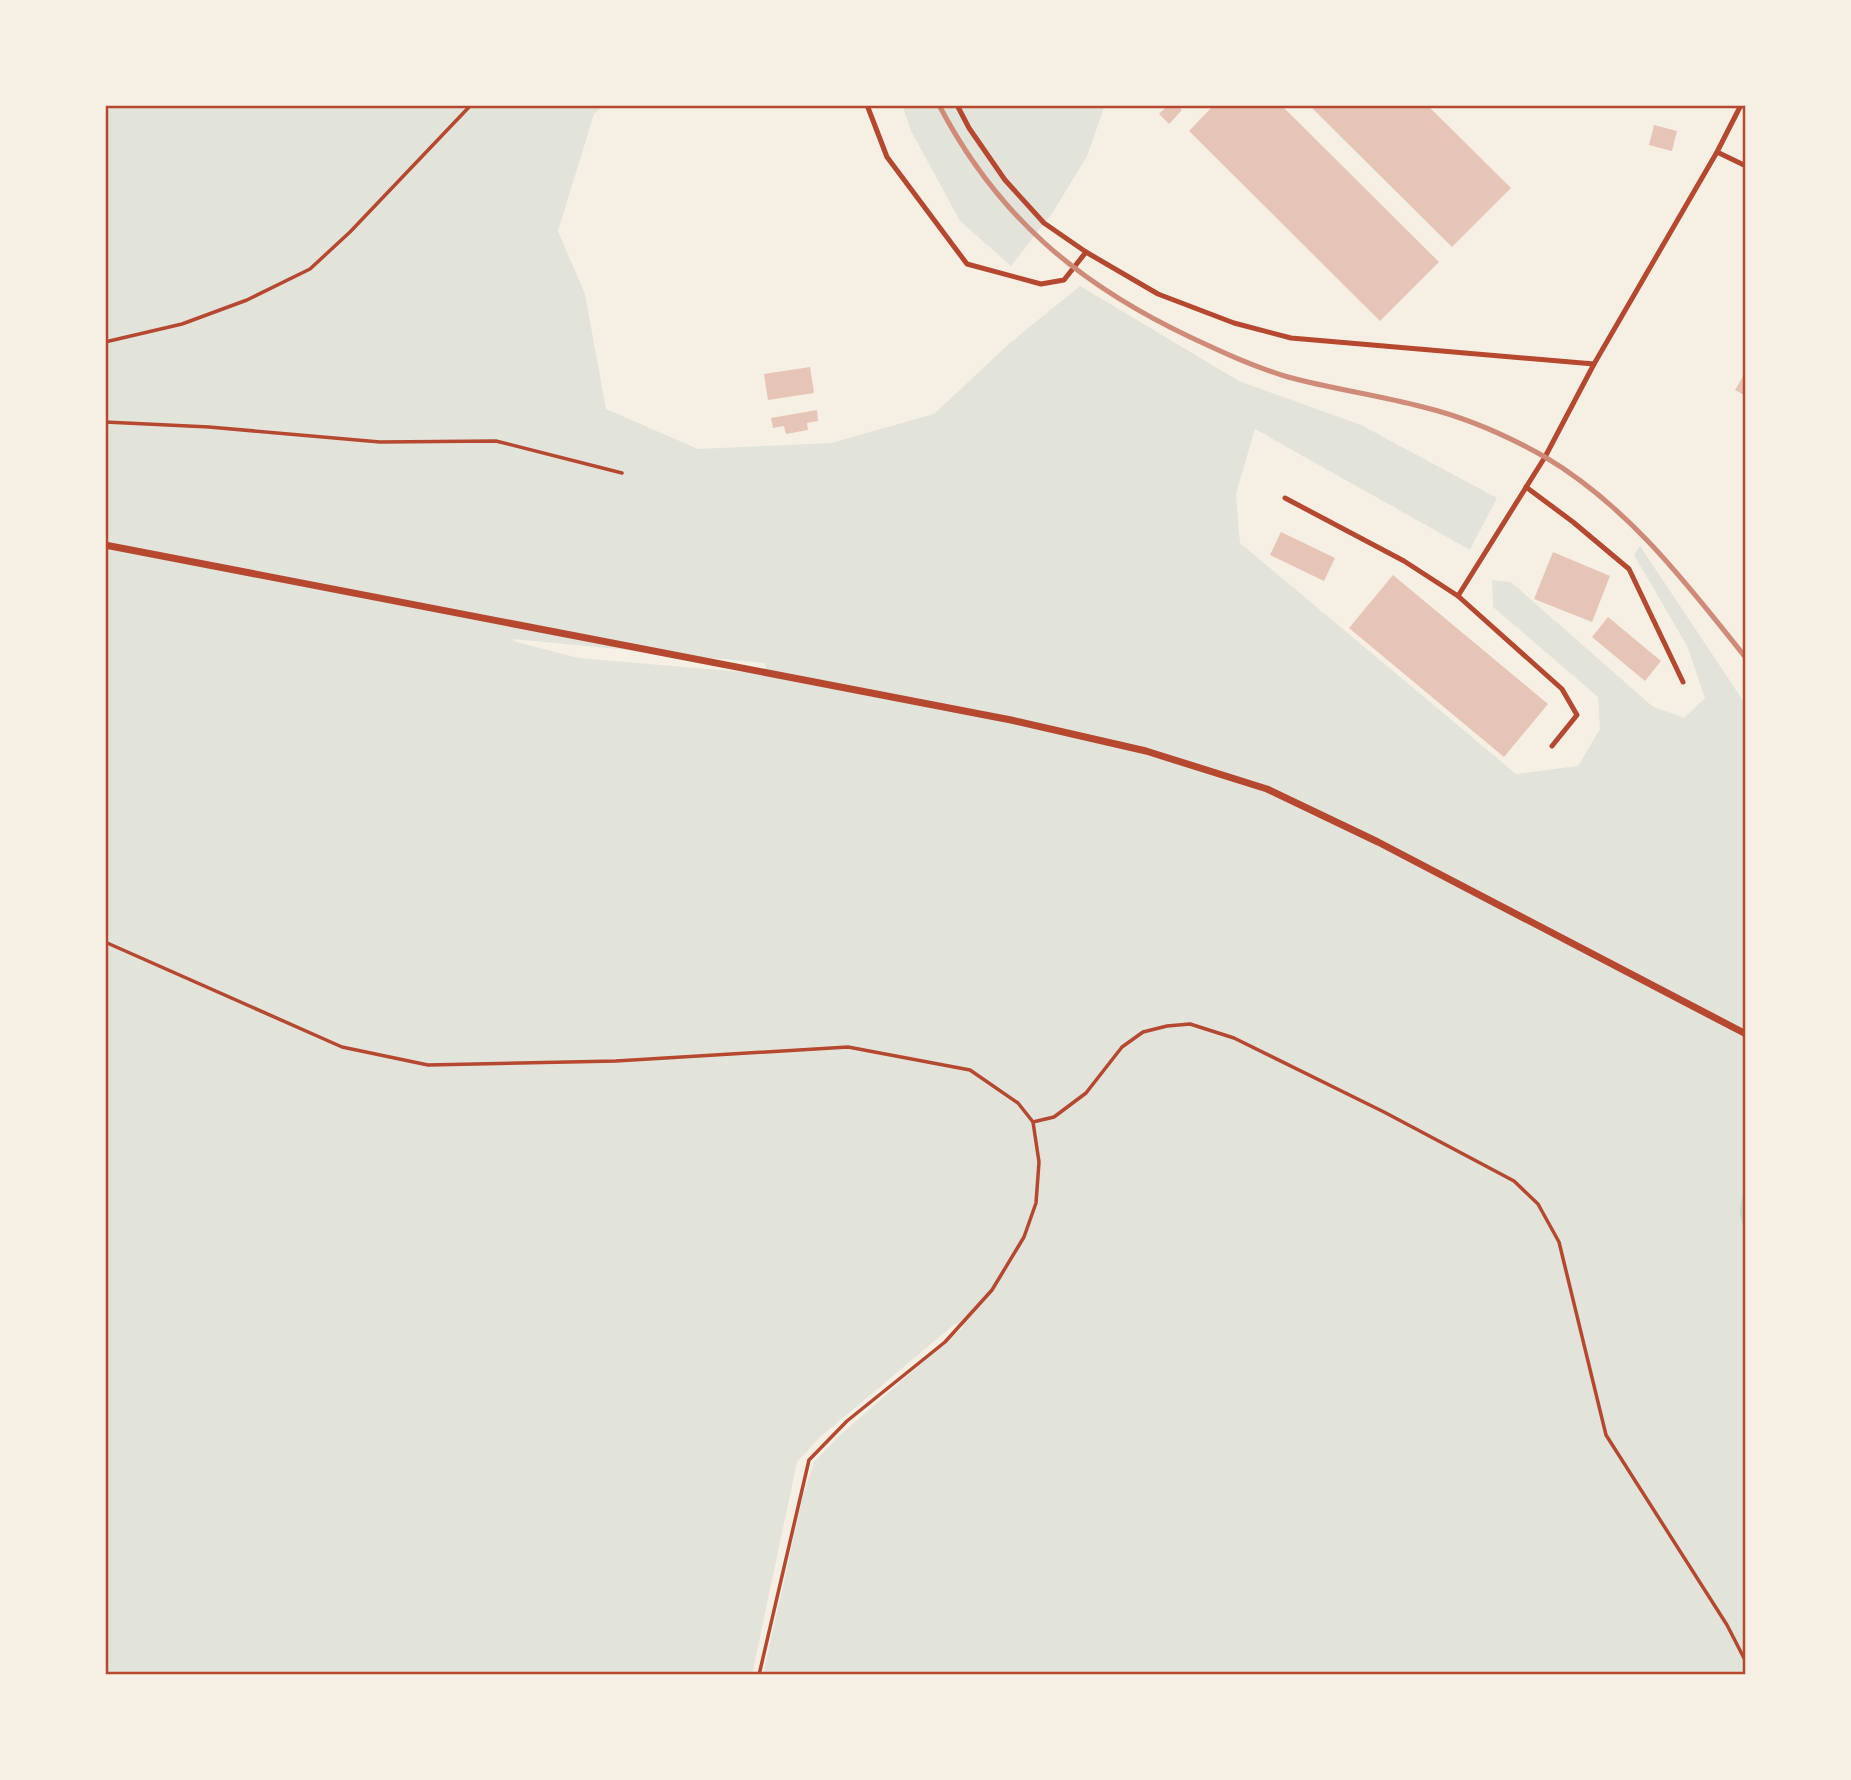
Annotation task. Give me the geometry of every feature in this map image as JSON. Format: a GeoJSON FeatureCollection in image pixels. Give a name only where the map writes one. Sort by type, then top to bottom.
{"type":"FeatureCollection","features":[{"type":"Feature","properties":{"kind":"street"},"geometry":{"type":"LineString","coordinates":[[105,545],[1011,720],[1146,751],[1267,789],[1378,842],[1746,1034]]}},
{"type":"Feature","properties":{"kind":"lane"},"geometry":{"type":"LineString","coordinates":[[867,105],[887,157],[968,264],[1041,284],[1064,280],[1086,252]]}},
{"type":"Feature","properties":{"kind":"lane"},"geometry":{"type":"LineString","coordinates":[[957,105],[969,128],[1013,189],[1044,223],[1086,252],[1158,294],[1234,323],[1292,338],[1594,364]]}},
{"type":"Feature","properties":{"kind":"lane"},"geometry":{"type":"LineString","coordinates":[[1458,596],[1545,457],[1594,364],[1717,152],[1741,105]]}},
{"type":"Feature","properties":{"kind":"lane"},"geometry":{"type":"LineString","coordinates":[[1717,152],[1746,166]]}},
{"type":"Feature","properties":{"kind":"lane"},"geometry":{"type":"LineString","coordinates":[[1526,487],[1629,569],[1683,682]]}},
{"type":"Feature","properties":{"kind":"lane"},"geometry":{"type":"LineString","coordinates":[[1285,498],[1404,561],[1458,596],[1562,689],[1577,715],[1552,746]]}},
{"type":"Feature","properties":{"kind":"path"},"geometry":{"type":"LineString","coordinates":[[105,342],[182,324],[247,300],[310,269],[350,232],[471,105]]}},
{"type":"Feature","properties":{"kind":"path"},"geometry":{"type":"LineString","coordinates":[[105,422],[234,428],[380,442],[496,441],[622,473]]}},
{"type":"Feature","properties":{"kind":"path"},"geometry":{"type":"LineString","coordinates":[[105,942],[342,1047],[428,1065],[616,1061],[848,1047],[971,1070],[1018,1103],[1033,1122],[1039,1162],[1036,1203],[1024,1237],[992,1290],[944,1342],[847,1420],[809,1460],[759,1675]]}},
{"type":"Feature","properties":{"kind":"path"},"geometry":{"type":"LineString","coordinates":[[1033,1122],[1054,1117],[1086,1093],[1122,1046],[1143,1032],[1190,1024],[1234,1038],[1384,1112],[1514,1181],[1538,1204],[1559,1242],[1606,1435],[1727,1625],[1746,1662]]}},
{"type":"Feature","properties":{"kind":"shaded area"},"geometry":{"type":"Polygon","coordinates":[[[105,105],[605,105],[594,114],[558,231],[585,294],[606,409],[698,449],[831,443],[934,414],[1010,343],[1080,286],[1239,381],[1361,425],[1497,498],[1470,550],[1255,429],[1236,494],[1240,543],[1516,774],[1578,766],[1600,729],[1598,697],[1493,607],[1492,580],[1511,582],[1652,706],[1684,718],[1705,698],[1687,646],[1634,555],[1640,546],[1746,705],[1746,1185],[1740,1208],[1746,1231],[1746,1675],[763,1675],[803,1495],[814,1462],[838,1437],[963,1327],[956,1323],[819,1438],[797,1462],[752,1675],[105,1675],[105,105]],[[513,639],[578,658],[767,674],[765,663],[513,639]]]}},
{"type":"Feature","properties":{"kind":"shaded area"},"geometry":{"type":"Polygon","coordinates":[[[902,105],[1105,105],[1087,156],[1053,212],[1011,266],[960,221],[911,131],[902,105]]]}},
{"type":"Feature","properties":{"kind":"shaded area"},"geometry":{"type":"Polygon","coordinates":[[[1746,1185],[1746,1231],[1740,1208],[1746,1185]]]}},
{"type":"Feature","properties":{"kind":"building"},"geometry":{"type":"Polygon","coordinates":[[[1168,105],[1176,105],[1182,110],[1169,124],[1159,114],[1168,105]]]}},
{"type":"Feature","properties":{"kind":"building"},"geometry":{"type":"Polygon","coordinates":[[[1214,105],[1281,105],[1439,262],[1380,321],[1189,131],[1214,105]]]}},
{"type":"Feature","properties":{"kind":"building"},"geometry":{"type":"Polygon","coordinates":[[[1309,105],[1427,105],[1511,188],[1452,247],[1309,105]]]}},
{"type":"Feature","properties":{"kind":"building"},"geometry":{"type":"Polygon","coordinates":[[[1654,125],[1677,131],[1672,151],[1649,145],[1654,125]]]}},
{"type":"Feature","properties":{"kind":"building"},"geometry":{"type":"Polygon","coordinates":[[[810,367],[814,393],[768,400],[764,374],[810,367]]]}},
{"type":"Feature","properties":{"kind":"building"},"geometry":{"type":"Polygon","coordinates":[[[1746,371],[1746,396],[1735,390],[1746,371]]]}},
{"type":"Feature","properties":{"kind":"building"},"geometry":{"type":"Polygon","coordinates":[[[817,410],[818,421],[807,423],[808,430],[786,434],[784,426],[773,428],[771,418],[817,410]]]}},
{"type":"Feature","properties":{"kind":"building"},"geometry":{"type":"Polygon","coordinates":[[[1281,532],[1335,558],[1324,581],[1270,555],[1281,532]]]}},
{"type":"Feature","properties":{"kind":"building"},"geometry":{"type":"Polygon","coordinates":[[[1553,552],[1610,576],[1592,622],[1534,599],[1553,552]]]}},
{"type":"Feature","properties":{"kind":"building"},"geometry":{"type":"Polygon","coordinates":[[[1393,575],[1548,704],[1504,757],[1349,628],[1393,575]]]}},
{"type":"Feature","properties":{"kind":"building"},"geometry":{"type":"Polygon","coordinates":[[[1608,617],[1661,661],[1645,681],[1592,637],[1608,617]]]}},
{"type":"Feature","properties":{"kind":"railway"},"geometry":{"type":"LineString","coordinates":[[939,105],[962,145],[1014,213],[1044,243],[1112,294],[1190,337],[1263,369],[1438,411],[1486,428],[1545,457],[1575,477],[1630,523],[1678,575],[1746,658]]}}]}
